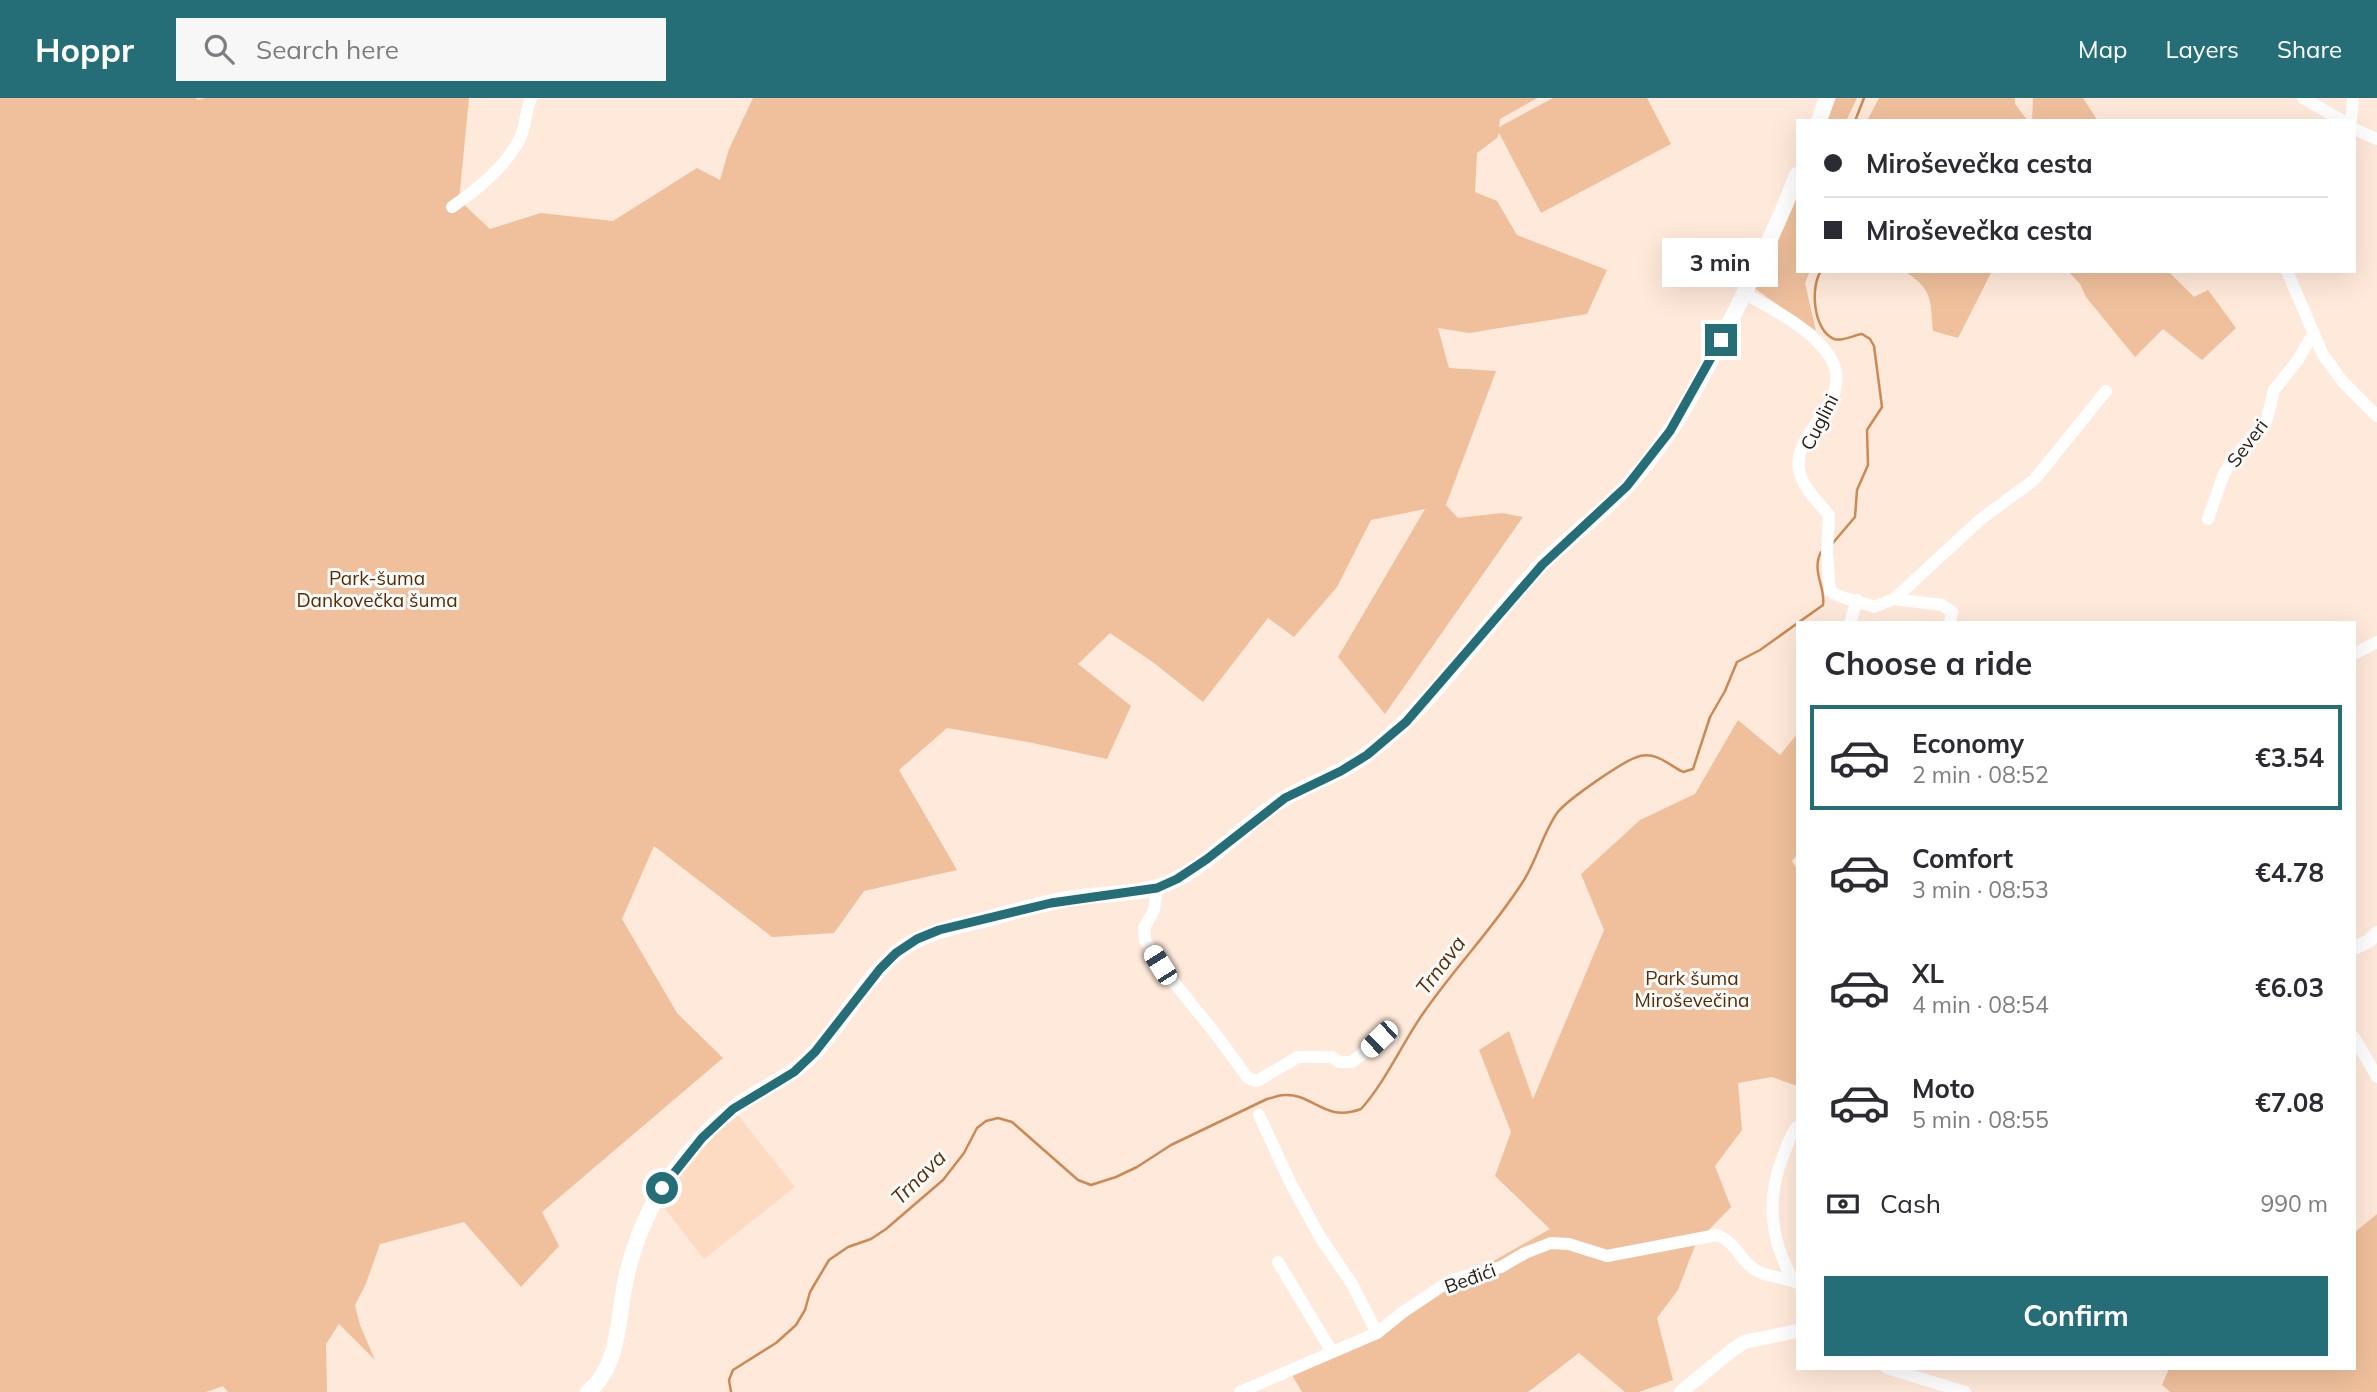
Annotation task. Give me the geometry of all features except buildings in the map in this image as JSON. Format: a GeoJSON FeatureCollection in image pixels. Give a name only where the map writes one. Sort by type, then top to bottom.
{"type":"FeatureCollection","features":[{"type":"Feature","properties":{"kind":"main road"},"geometry":{"type":"LineString","coordinates":[[1820,119],[1827,98]]}},
{"type":"Feature","properties":{"kind":"main road"},"geometry":{"type":"LineString","coordinates":[[588,1392],[598,1384],[614,1351],[626,1275],[641,1227],[662,1188],[702,1138],[733,1109],[794,1072],[815,1052],[880,969],[896,953],[917,939],[939,930],[1079,897],[1157,888],[1177,879],[1285,798],[1367,755],[1406,722],[1542,565],[1618,495],[1650,459],[1670,431],[1709,363],[1796,177]]}},
{"type":"Feature","properties":{"kind":"street"},"geometry":{"type":"LineString","coordinates":[[452,207],[507,161],[522,133],[531,98]]}},
{"type":"Feature","properties":{"kind":"street"},"geometry":{"type":"LineString","coordinates":[[2303,98],[2340,119]]}},
{"type":"Feature","properties":{"kind":"street"},"geometry":{"type":"LineString","coordinates":[[2351,119],[2353,98]]}},
{"type":"Feature","properties":{"kind":"street"},"geometry":{"type":"LineString","coordinates":[[2356,130],[2377,139]]}},
{"type":"Feature","properties":{"kind":"street"},"geometry":{"type":"LineString","coordinates":[[2288,273],[2323,355],[2343,382],[2377,416]]}},
{"type":"Feature","properties":{"kind":"street","name":"Cuglini"},"geometry":{"type":"LineString","coordinates":[[1744,293],[1797,325],[1823,349],[1837,372],[1836,390],[1802,450],[1799,471],[1816,500],[1829,515],[1827,549],[1830,591],[1843,599],[1857,600],[1874,607],[1894,598],[1942,605],[1952,612],[1950,621]]}},
{"type":"Feature","properties":{"kind":"street","name":"Severi"},"geometry":{"type":"LineString","coordinates":[[2208,519],[2223,476],[2235,457],[2267,419],[2274,390],[2313,334]]}},
{"type":"Feature","properties":{"kind":"street"},"geometry":{"type":"LineString","coordinates":[[1894,598],[1981,519],[2034,480],[2106,391]]}},
{"type":"Feature","properties":{"kind":"street"},"geometry":{"type":"LineString","coordinates":[[1851,621],[1857,600]]}},
{"type":"Feature","properties":{"kind":"street"},"geometry":{"type":"LineString","coordinates":[[2356,653],[2377,642]]}},
{"type":"Feature","properties":{"kind":"street"},"geometry":{"type":"LineString","coordinates":[[1157,888],[1154,910],[1144,928],[1144,940],[1160,965],[1248,1078],[1257,1081],[1298,1057],[1332,1058],[1339,1062],[1352,1062],[1388,1033],[1393,1036]]}},
{"type":"Feature","properties":{"kind":"street"},"geometry":{"type":"LineString","coordinates":[[2356,947],[2369,941],[2377,933]]}},
{"type":"Feature","properties":{"kind":"street"},"geometry":{"type":"LineString","coordinates":[[2356,1041],[2377,1077]]}},
{"type":"Feature","properties":{"kind":"street"},"geometry":{"type":"LineString","coordinates":[[1259,1115],[1291,1184],[1320,1237],[1353,1284],[1377,1334]]}},
{"type":"Feature","properties":{"kind":"street"},"geometry":{"type":"LineString","coordinates":[[1796,1128],[1777,1171],[1772,1200],[1778,1250],[1796,1282]]}},
{"type":"Feature","properties":{"kind":"street","name":"Beđići"},"geometry":{"type":"LineString","coordinates":[[1240,1392],[1377,1334],[1403,1312],[1451,1280],[1501,1266],[1551,1243],[1569,1244],[1607,1256],[1717,1235],[1732,1243],[1756,1270],[1796,1282]]}},
{"type":"Feature","properties":{"kind":"street"},"geometry":{"type":"LineString","coordinates":[[1278,1262],[1332,1352]]}},
{"type":"Feature","properties":{"kind":"street"},"geometry":{"type":"LineString","coordinates":[[1685,1390],[1744,1342],[1796,1331]]}},
{"type":"Feature","properties":{"kind":"street"},"geometry":{"type":"LineString","coordinates":[[1894,1370],[1965,1392]]}},
{"type":"Feature","properties":{"kind":"shaded area"},"geometry":{"type":"Polygon","coordinates":[[[737,1114],[795,1187],[704,1259],[665,1209],[676,1187],[674,1184],[725,1123],[737,1114]]]}},
{"type":"Feature","properties":{"kind":"green space","name":"Park-šuma Dankovečka šuma"},"geometry":{"type":"Polygon","coordinates":[[[0,98],[469,98],[459,200],[490,229],[541,213],[613,221],[697,168],[720,180],[729,149],[753,98],[1537,98],[1500,119],[1499,127],[1553,98],[1647,98],[1671,144],[1541,213],[1499,133],[1497,138],[1477,153],[1475,192],[1497,201],[1517,235],[1607,270],[1587,314],[1469,333],[1438,328],[1449,368],[1496,371],[1446,505],[1458,518],[1502,513],[1523,517],[1385,714],[1338,657],[1425,509],[1371,520],[1337,587],[1294,637],[1268,618],[1203,702],[1154,663],[1110,633],[1078,664],[1131,706],[1107,759],[947,728],[899,770],[957,870],[864,891],[834,933],[772,937],[654,846],[622,919],[677,1013],[723,1058],[542,1212],[559,1246],[521,1287],[464,1222],[380,1244],[355,1305],[360,1325],[375,1360],[339,1324],[326,1344],[327,1392],[228,1392],[223,1386],[206,1392],[0,1392],[0,98]]]}},
{"type":"Feature","properties":{"kind":"green space"},"geometry":{"type":"Polygon","coordinates":[[[1836,98],[1857,98],[1847,119],[1827,119],[1836,98]]]}},
{"type":"Feature","properties":{"kind":"green space"},"geometry":{"type":"Polygon","coordinates":[[[1879,98],[2015,98],[2015,104],[2026,119],[1868,119],[1879,98]]]}},
{"type":"Feature","properties":{"kind":"green space"},"geometry":{"type":"Polygon","coordinates":[[[2033,98],[2083,98],[2097,119],[2032,119],[2033,98]]]}},
{"type":"Feature","properties":{"kind":"green space"},"geometry":{"type":"Polygon","coordinates":[[[1796,187],[1796,273],[1809,273],[1805,283],[1816,331],[1751,286],[1796,187]]]}},
{"type":"Feature","properties":{"kind":"green space"},"geometry":{"type":"Polygon","coordinates":[[[1907,273],[1991,273],[1958,338],[1933,331],[1928,296],[1907,273]]]}},
{"type":"Feature","properties":{"kind":"green space"},"geometry":{"type":"Polygon","coordinates":[[[2070,273],[2170,273],[2194,297],[2208,290],[2236,328],[2202,360],[2163,329],[2135,357],[2086,297],[2080,284],[2070,273]]]}},
{"type":"Feature","properties":{"kind":"green space","name":"Park šuma Miroševečina"},"geometry":{"type":"Polygon","coordinates":[[[1738,720],[1780,755],[1796,735],[1796,856],[1792,861],[1796,867],[1796,1086],[1772,1077],[1738,1083],[1742,1130],[1715,1166],[1731,1207],[1696,1243],[1678,1290],[1657,1318],[1673,1380],[1639,1392],[1625,1392],[1579,1353],[1528,1392],[1302,1392],[1292,1375],[1550,1229],[1495,1176],[1511,1132],[1479,1050],[1509,1031],[1533,1099],[1604,930],[1581,874],[1640,820],[1695,794],[1738,720]]]}},
{"type":"Feature","properties":{"kind":"green space"},"geometry":{"type":"Polygon","coordinates":[[[2377,1214],[2377,1392],[2170,1392],[2162,1385],[2169,1370],[2356,1370],[2356,1231],[2377,1214]]]}},
{"type":"Feature","properties":{"kind":"waterway","name":"Trnava"},"geometry":{"type":"LineString","coordinates":[[1856,119],[1864,98]]}},
{"type":"Feature","properties":{"kind":"waterway","name":"Trnava"},"geometry":{"type":"LineString","coordinates":[[1820,273],[1815,297],[1822,327],[1837,340],[1862,334],[1870,339],[1874,346],[1882,407],[1867,430],[1868,465],[1857,490],[1855,517],[1832,544]]}},
{"type":"Feature","properties":{"kind":"waterway","name":"Trnava"},"geometry":{"type":"LineString","coordinates":[[1801,621],[1823,605],[1818,573],[1821,552]]}},
{"type":"Feature","properties":{"kind":"waterway","name":"Trnava"},"geometry":{"type":"LineString","coordinates":[[731,1392],[729,1380],[733,1370],[776,1343],[796,1325],[805,1310],[810,1292],[829,1260],[848,1247],[871,1239],[886,1229],[943,1180],[964,1153],[977,1128],[986,1121],[998,1118],[1012,1122],[1078,1180],[1091,1185],[1137,1167],[1171,1145],[1267,1099],[1294,1096],[1337,1112],[1361,1109],[1434,998],[1512,898],[1529,872],[1557,813],[1609,772],[1640,756],[1657,757],[1683,772],[1693,769],[1710,717],[1737,662],[1760,650],[1796,624]]}},
{"type":"Feature","properties":{"kind":"route"},"geometry":{"type":"LineString","coordinates":[[662,1188],[702,1138],[733,1109],[794,1072],[815,1052],[880,969],[896,953],[917,939],[939,930],[1079,897],[1157,888],[1177,879],[1207,859],[1285,798],[1367,755],[1406,722],[1542,565],[1627,486],[1670,431],[1721,340]]}}]}
